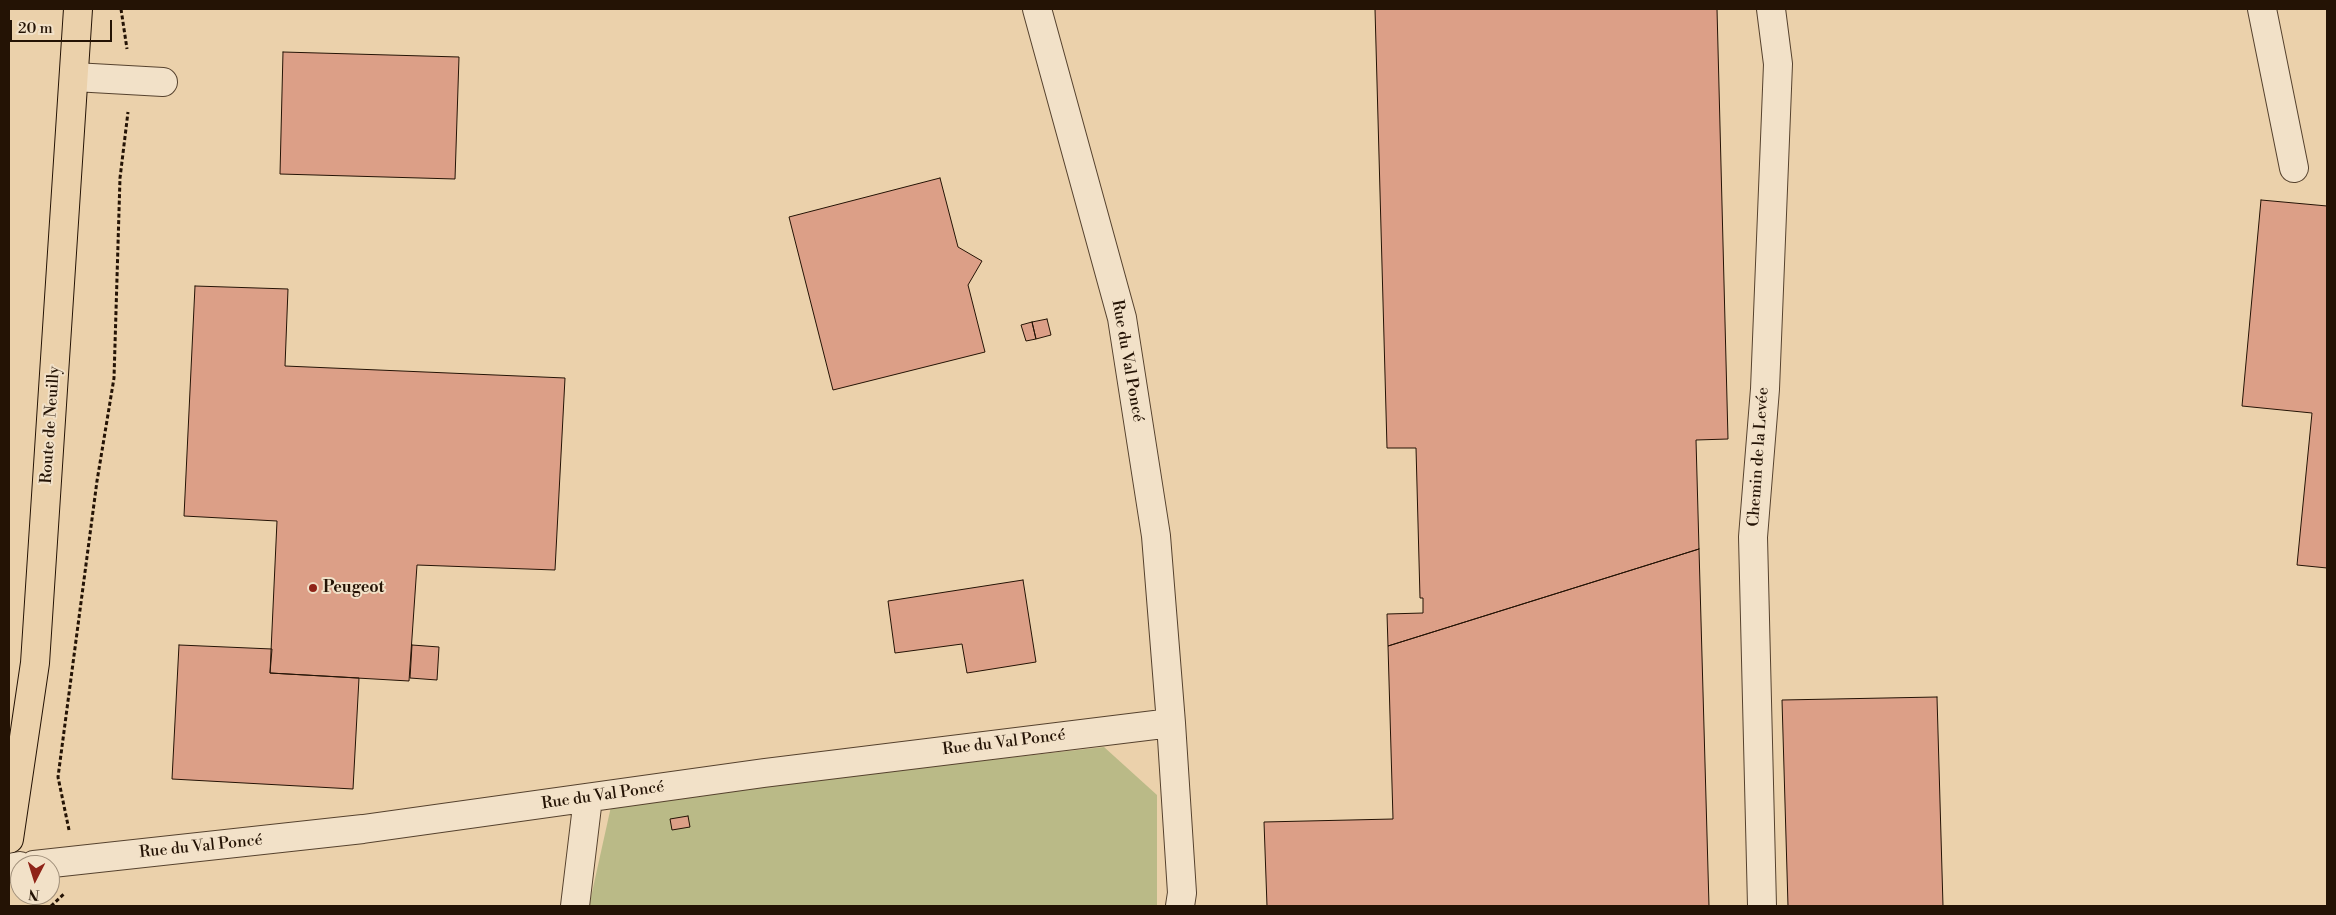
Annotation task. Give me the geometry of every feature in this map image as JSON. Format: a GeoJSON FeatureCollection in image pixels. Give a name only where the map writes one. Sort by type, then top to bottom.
{"type":"FeatureCollection","features":[{"type":"Feature","properties":{"kind":"main road","name":"Route de Neuilly"},"geometry":{"type":"LineString","coordinates":[[9,838],[35,663],[78,9]]}},
{"type":"Feature","properties":{"kind":"street","name":"Rue du Val Poncé"},"geometry":{"type":"LineString","coordinates":[[1037,9],[1122,318],[1156,536],[1171,723],[1182,893],[1180,906]]}},
{"type":"Feature","properties":{"kind":"street","name":"Chemin de la Levée"},"geometry":{"type":"LineString","coordinates":[[1762,906],[1754,537],[1764,389],[1778,64],[1771,9]]}},
{"type":"Feature","properties":{"kind":"street"},"geometry":{"type":"LineString","coordinates":[[2262,9],[2294,168]]}},
{"type":"Feature","properties":{"kind":"street"},"geometry":{"type":"LineString","coordinates":[[74,77],[163,82]]}},
{"type":"Feature","properties":{"kind":"street","name":"Rue du Val Poncé"},"geometry":{"type":"LineString","coordinates":[[60,862],[363,829],[764,773],[1171,723]]}},
{"type":"Feature","properties":{"kind":"street"},"geometry":{"type":"LineString","coordinates":[[575,906],[588,798]]}},
{"type":"Feature","properties":{"kind":"path"},"geometry":{"type":"LineString","coordinates":[[51,906],[62,899],[72,883],[76,860],[58,777],[97,481],[114,378],[120,178],[132,81],[121,9]]}},
{"type":"Feature","properties":{"kind":"green space"},"geometry":{"type":"Polygon","coordinates":[[[1104,747],[1157,795],[1157,906],[589,906],[612,802],[1104,747]]]}},
{"type":"Feature","properties":{"kind":"building"},"geometry":{"type":"Polygon","coordinates":[[[1375,9],[1717,9],[1728,439],[1696,440],[1699,549],[1388,646],[1387,614],[1423,613],[1423,598],[1420,598],[1416,448],[1387,448],[1375,9]]]}},
{"type":"Feature","properties":{"kind":"building"},"geometry":{"type":"Polygon","coordinates":[[[283,52],[459,57],[455,179],[280,174],[283,52]]]}},
{"type":"Feature","properties":{"kind":"building"},"geometry":{"type":"Polygon","coordinates":[[[940,178],[958,247],[982,261],[968,285],[985,352],[833,390],[789,217],[940,178]]]}},
{"type":"Feature","properties":{"kind":"building"},"geometry":{"type":"Polygon","coordinates":[[[2261,200],[2327,206],[2327,568],[2297,565],[2312,413],[2242,406],[2261,200]]]}},
{"type":"Feature","properties":{"kind":"building"},"geometry":{"type":"Polygon","coordinates":[[[195,286],[288,289],[285,366],[565,378],[555,570],[417,565],[409,681],[270,673],[277,521],[184,516],[195,286]]]}},
{"type":"Feature","properties":{"kind":"building"},"geometry":{"type":"Polygon","coordinates":[[[1047,319],[1051,335],[1036,339],[1032,322],[1047,319]]]}},
{"type":"Feature","properties":{"kind":"building"},"geometry":{"type":"Polygon","coordinates":[[[1032,322],[1036,339],[1026,341],[1021,325],[1032,322]]]}},
{"type":"Feature","properties":{"kind":"building"},"geometry":{"type":"Polygon","coordinates":[[[1699,549],[1709,906],[1267,906],[1264,822],[1393,819],[1388,646],[1699,549]]]}},
{"type":"Feature","properties":{"kind":"building"},"geometry":{"type":"Polygon","coordinates":[[[1023,580],[1036,662],[967,673],[962,644],[895,653],[888,601],[1023,580]]]}},
{"type":"Feature","properties":{"kind":"building"},"geometry":{"type":"Polygon","coordinates":[[[179,645],[272,649],[270,673],[359,678],[353,789],[172,779],[179,645]]]}},
{"type":"Feature","properties":{"kind":"building"},"geometry":{"type":"Polygon","coordinates":[[[412,645],[439,647],[437,680],[410,678],[412,645]]]}},
{"type":"Feature","properties":{"kind":"building"},"geometry":{"type":"Polygon","coordinates":[[[1937,697],[1943,906],[1788,906],[1782,700],[1937,697]]]}},
{"type":"Feature","properties":{"kind":"building"},"geometry":{"type":"Polygon","coordinates":[[[688,816],[690,827],[672,830],[670,819],[688,816]]]}},
{"type":"Feature","properties":{"kind":"place","name":"Peugeot"},"geometry":{"type":"Point","coordinates":[313,588]}}]}
